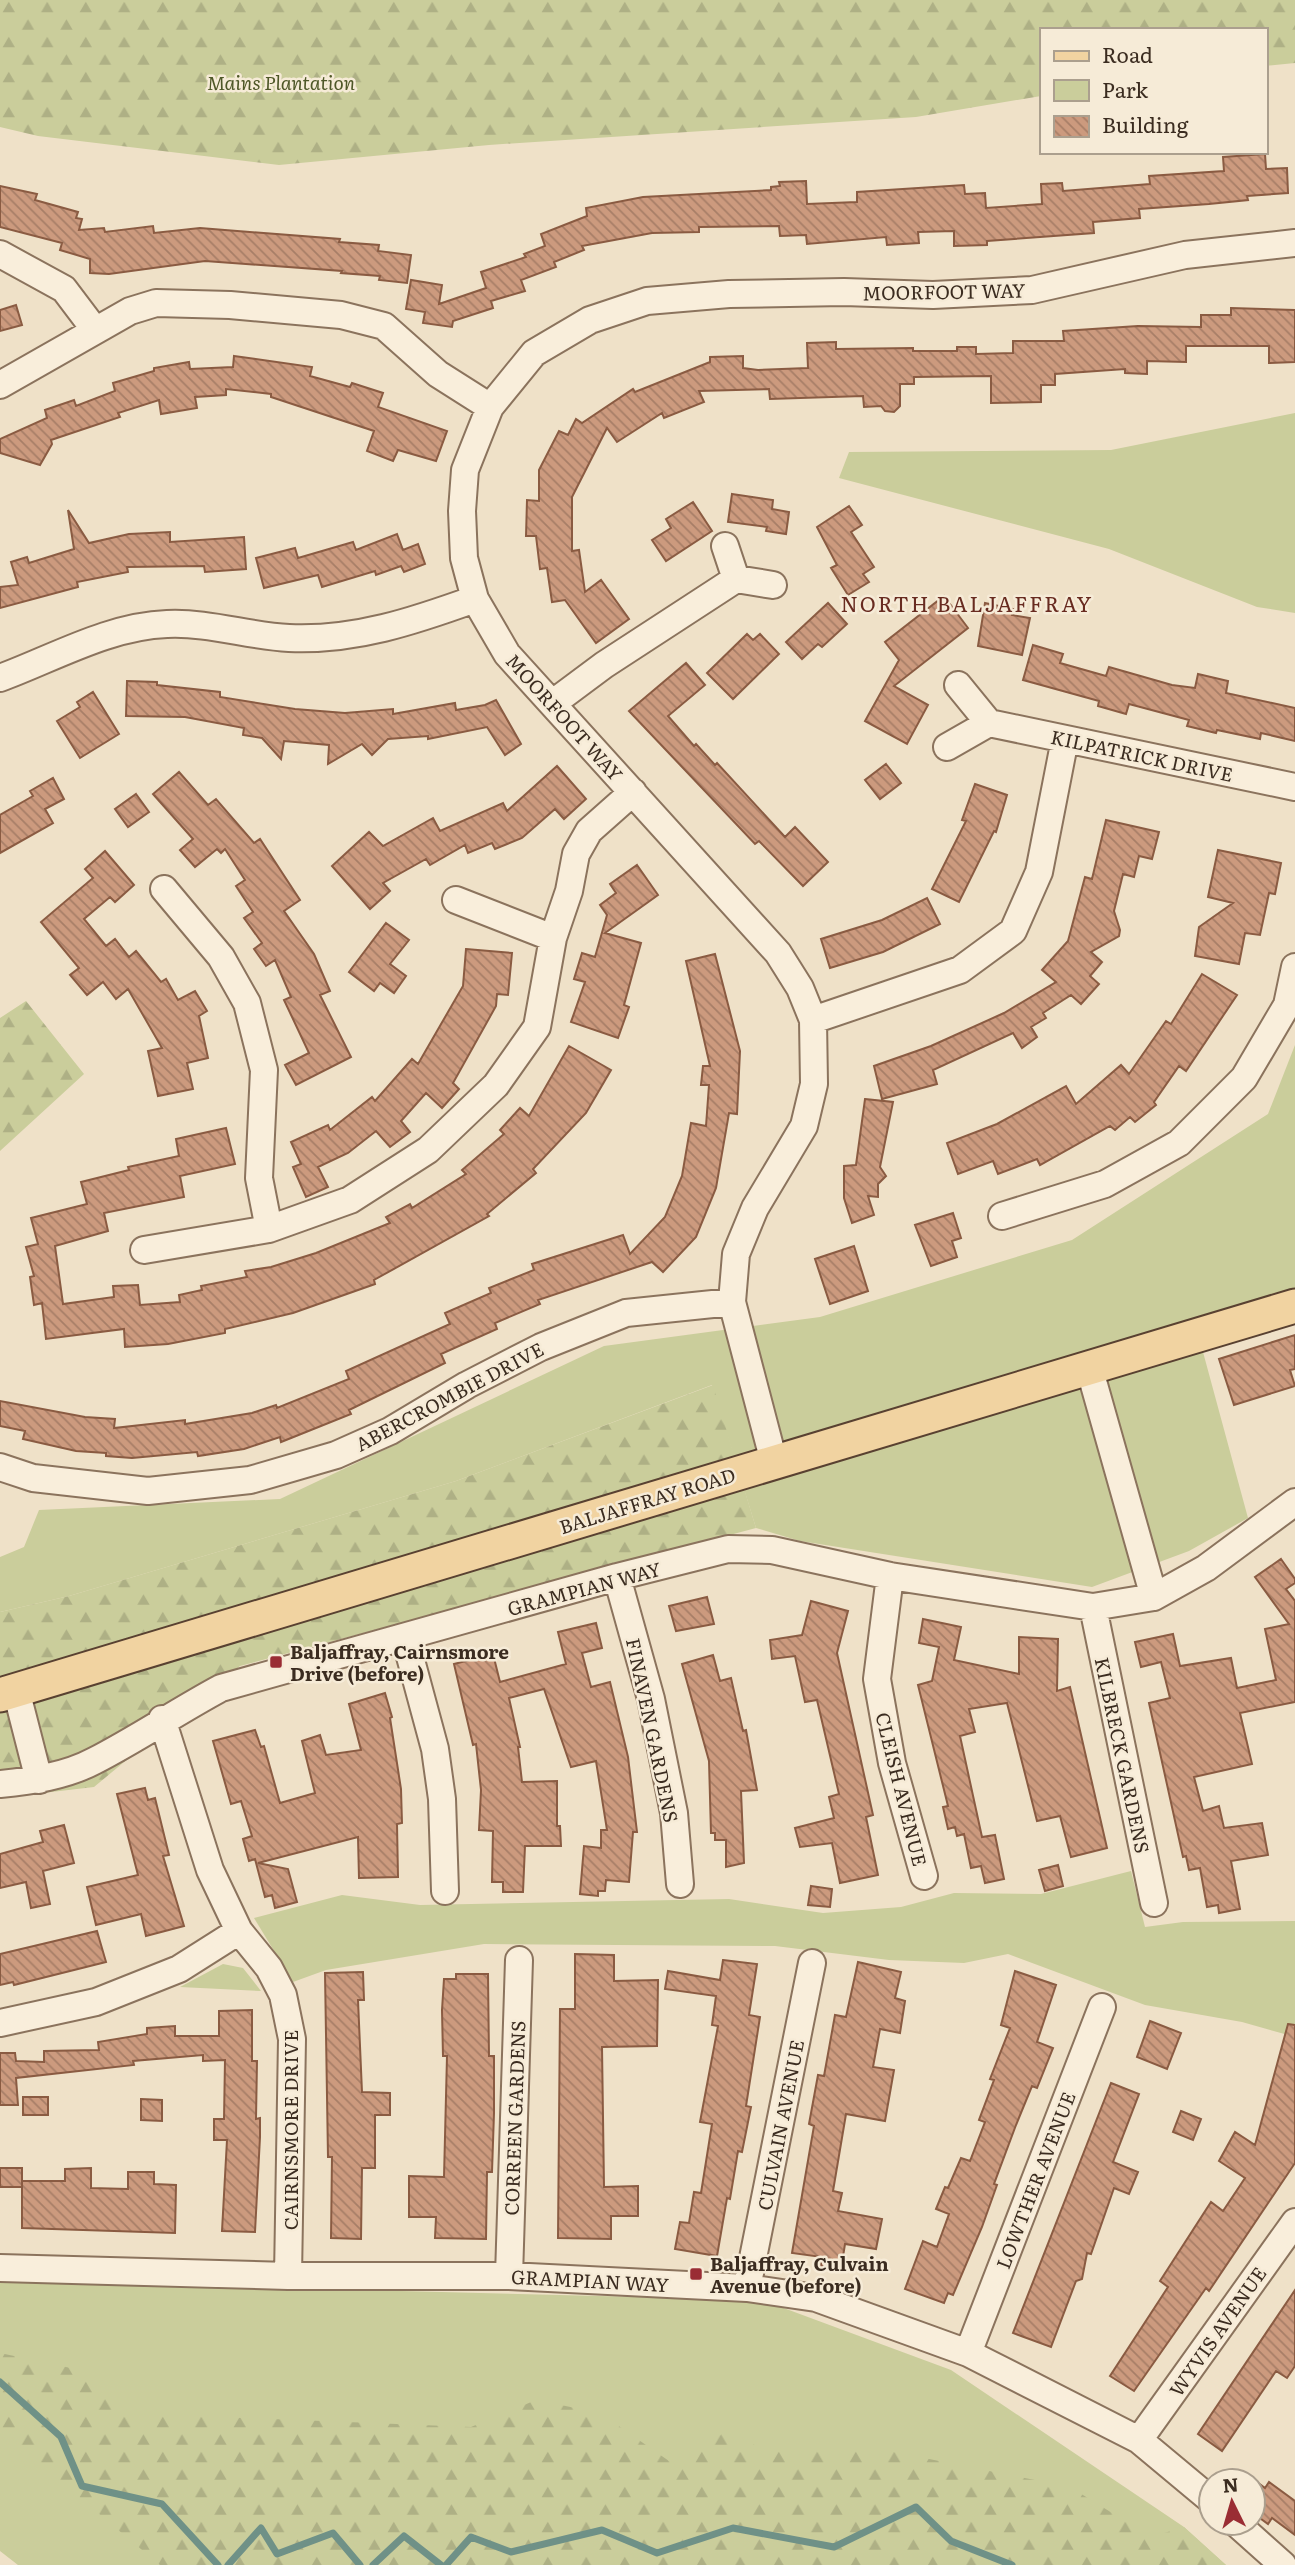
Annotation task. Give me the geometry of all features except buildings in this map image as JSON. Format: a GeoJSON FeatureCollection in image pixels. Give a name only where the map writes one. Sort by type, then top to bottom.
{"type":"FeatureCollection","features":[{"type":"Feature","properties":{"kind":"main road","name":"BALJAFFRAY ROAD"},"geometry":{"type":"LineString","coordinates":[[8,1693],[1295,1306]]}},
{"type":"Feature","properties":{"kind":"street","name":"MOORFOOT WAY"},"geometry":{"type":"LineString","coordinates":[[774,1462],[732,1302],[736,1254],[755,1208],[804,1126],[814,1084],[813,1020],[800,988],[778,953],[507,654],[475,599],[464,558],[465,470],[490,407],[534,353],[590,320],[648,301],[729,294],[844,292],[933,295],[1032,290],[1185,255],[1295,243]]}},
{"type":"Feature","properties":{"kind":"street"},"geometry":{"type":"LineString","coordinates":[[0,254],[64,289],[95,330]]}},
{"type":"Feature","properties":{"kind":"street"},"geometry":{"type":"LineString","coordinates":[[0,385],[130,311],[156,303],[230,305],[341,315],[384,327],[438,374],[490,407]]}},
{"type":"Feature","properties":{"kind":"street"},"geometry":{"type":"LineString","coordinates":[[725,546],[736,579]]}},
{"type":"Feature","properties":{"kind":"street"},"geometry":{"type":"LineString","coordinates":[[553,703],[604,665],[736,579],[773,585]]}},
{"type":"Feature","properties":{"kind":"street"},"geometry":{"type":"LineString","coordinates":[[0,678],[114,632],[166,624],[214,626],[286,638],[332,638],[391,629],[475,599]]}},
{"type":"Feature","properties":{"kind":"street"},"geometry":{"type":"LineString","coordinates":[[947,747],[989,723],[958,685]]}},
{"type":"Feature","properties":{"kind":"street","name":"KILPATRICK DRIVE"},"geometry":{"type":"LineString","coordinates":[[989,723],[1295,787]]}},
{"type":"Feature","properties":{"kind":"street"},"geometry":{"type":"LineString","coordinates":[[813,1020],[960,970],[1013,931],[1039,872],[1065,739]]}},
{"type":"Feature","properties":{"kind":"street"},"geometry":{"type":"LineString","coordinates":[[144,1251],[269,1229],[350,1200],[428,1150],[496,1085],[537,1027],[552,938],[569,891],[576,855],[589,831],[633,792]]}},
{"type":"Feature","properties":{"kind":"street"},"geometry":{"type":"LineString","coordinates":[[164,889],[221,957],[247,1003],[264,1070],[258,1178],[269,1229]]}},
{"type":"Feature","properties":{"kind":"street"},"geometry":{"type":"LineString","coordinates":[[456,900],[552,938]]}},
{"type":"Feature","properties":{"kind":"street"},"geometry":{"type":"LineString","coordinates":[[1002,1216],[1105,1184],[1179,1143],[1244,1078],[1287,1005],[1295,967]]}},
{"type":"Feature","properties":{"kind":"street","name":"ABERCROMBIE DRIVE"},"geometry":{"type":"LineString","coordinates":[[0,1466],[33,1478],[148,1491],[250,1480],[336,1455],[379,1436],[528,1354],[626,1313],[732,1302]]}},
{"type":"Feature","properties":{"kind":"street"},"geometry":{"type":"LineString","coordinates":[[1089,1367],[1154,1597]]}},
{"type":"Feature","properties":{"kind":"street","name":"GRAMPIAN WAY"},"geometry":{"type":"LineString","coordinates":[[0,1784],[39,1780],[93,1762],[162,1719],[221,1688],[617,1577],[728,1549],[772,1550],[890,1576],[1093,1607],[1154,1597],[1206,1568],[1292,1512]]}},
{"type":"Feature","properties":{"kind":"street","name":"CLEISH AVENUE"},"geometry":{"type":"LineString","coordinates":[[890,1576],[877,1679],[892,1763],[924,1876]]}},
{"type":"Feature","properties":{"kind":"street","name":"FINAVEN GARDENS"},"geometry":{"type":"LineString","coordinates":[[617,1577],[650,1699],[674,1813],[680,1884]]}},
{"type":"Feature","properties":{"kind":"street","name":"KILBRECK GARDENS"},"geometry":{"type":"LineString","coordinates":[[1093,1607],[1154,1903]]}},
{"type":"Feature","properties":{"kind":"street"},"geometry":{"type":"LineString","coordinates":[[405,1638],[435,1749],[442,1799],[445,1891]]}},
{"type":"Feature","properties":{"kind":"street"},"geometry":{"type":"LineString","coordinates":[[8,1693],[39,1780]]}},
{"type":"Feature","properties":{"kind":"street","name":"CAIRNSMORE DRIVE"},"geometry":{"type":"LineString","coordinates":[[162,1719],[210,1870],[239,1931],[269,1968],[283,1996],[291,2024],[288,2276]]}},
{"type":"Feature","properties":{"kind":"street"},"geometry":{"type":"LineString","coordinates":[[0,2023],[96,2002],[179,1969],[239,1931]]}},
{"type":"Feature","properties":{"kind":"street","name":"CORREEN GARDENS"},"geometry":{"type":"LineString","coordinates":[[509,2276],[519,1960]]}},
{"type":"Feature","properties":{"kind":"street","name":"CULVAIN AVENUE"},"geometry":{"type":"LineString","coordinates":[[747,2288],[812,1963]]}},
{"type":"Feature","properties":{"kind":"street","name":"LOWTHER AVENUE"},"geometry":{"type":"LineString","coordinates":[[968,2353],[1102,2007]]}},
{"type":"Feature","properties":{"kind":"street","name":"WYVIS AVENUE"},"geometry":{"type":"LineString","coordinates":[[1139,2440],[1295,2222]]}},
{"type":"Feature","properties":{"kind":"street","name":"GRAMPIAN WAY"},"geometry":{"type":"LineString","coordinates":[[0,2268],[288,2276],[509,2276],[747,2288],[816,2298],[968,2353],[1139,2440],[1197,2488]]}},
{"type":"Feature","properties":{"kind":"street"},"geometry":{"type":"LineString","coordinates":[[1252,2537],[1283,2565]]}},
{"type":"Feature","properties":{"kind":"green space","name":"Mains Plantation"},"geometry":{"type":"Polygon","coordinates":[[[0,0],[1295,0],[1295,63],[1267,66],[1267,28],[1040,28],[1040,96],[916,117],[489,145],[279,165],[38,136],[0,127],[0,0]]]}},
{"type":"Feature","properties":{"kind":"green space"},"geometry":{"type":"Polygon","coordinates":[[[1295,413],[1295,613],[1257,607],[1109,549],[839,478],[849,452],[1111,450],[1295,413]]]}},
{"type":"Feature","properties":{"kind":"green space"},"geometry":{"type":"Polygon","coordinates":[[[26,1001],[84,1074],[0,1151],[0,1018],[26,1001]]]}},
{"type":"Feature","properties":{"kind":"green space"},"geometry":{"type":"Polygon","coordinates":[[[1295,1045],[1295,1323],[1203,1352],[1248,1518],[1189,1551],[1092,1587],[800,1541],[756,1528],[712,1385],[456,1481],[69,1596],[0,1612],[0,1557],[24,1547],[39,1510],[280,1499],[604,1346],[820,1317],[1072,1240],[1268,1114],[1295,1045]]]}},
{"type":"Feature","properties":{"kind":"green space"},"geometry":{"type":"Polygon","coordinates":[[[713,1385],[756,1528],[240,1666],[94,1787],[0,1798],[0,1612],[69,1596],[456,1481],[713,1385]]]}},
{"type":"Feature","properties":{"kind":"green space"},"geometry":{"type":"Polygon","coordinates":[[[1131,1871],[1145,1927],[1183,1922],[1295,1921],[1295,2037],[1242,2022],[1145,2005],[1008,1954],[964,1963],[889,1960],[775,1946],[484,1944],[326,1970],[293,1982],[254,1918],[342,1895],[420,1905],[729,1899],[823,1913],[901,1907],[954,1893],[1041,1894],[1131,1871]]]}},
{"type":"Feature","properties":{"kind":"green space"},"geometry":{"type":"Polygon","coordinates":[[[223,1964],[243,1968],[261,1991],[180,1987],[223,1964]]]}},
{"type":"Feature","properties":{"kind":"green space"},"geometry":{"type":"Polygon","coordinates":[[[0,2281],[762,2300],[951,2370],[1184,2527],[1226,2565],[18,2565],[0,2551],[0,2281]]]}},
{"type":"Feature","properties":{"kind":"green space"},"geometry":{"type":"Polygon","coordinates":[[[0,2353],[80,2370],[122,2413],[471,2427],[536,2400],[600,2413],[679,2468],[725,2431],[769,2452],[874,2448],[1070,2487],[1151,2537],[1184,2527],[1226,2565],[160,2565],[0,2431],[0,2353]]]}},
{"type":"Feature","properties":{"kind":"waterway"},"geometry":{"type":"LineString","coordinates":[[0,2382],[61,2437],[82,2486],[162,2504],[218,2565]]}},
{"type":"Feature","properties":{"kind":"waterway"},"geometry":{"type":"LineString","coordinates":[[446,2565],[471,2537],[511,2552],[602,2530],[657,2553],[733,2528],[834,2547],[916,2507],[951,2541],[1012,2565]]}},
{"type":"Feature","properties":{"kind":"waterway"},"geometry":{"type":"LineString","coordinates":[[228,2565],[261,2528],[277,2554],[333,2533],[360,2565]]}},
{"type":"Feature","properties":{"kind":"waterway"},"geometry":{"type":"LineString","coordinates":[[373,2565],[404,2536],[441,2565]]}},
{"type":"Feature","properties":{"kind":"place","name":"Baljaffray, Cairnsmore Drive (before)"},"geometry":{"type":"Point","coordinates":[276,1662]}},
{"type":"Feature","properties":{"kind":"place","name":"Baljaffray, Culvain Avenue (before)"},"geometry":{"type":"Point","coordinates":[696,2274]}},
{"type":"Feature","properties":{"kind":"district","name":"NORTH BALJAFFRAY"},"geometry":{"type":"Point","coordinates":[967,602]}}]}
